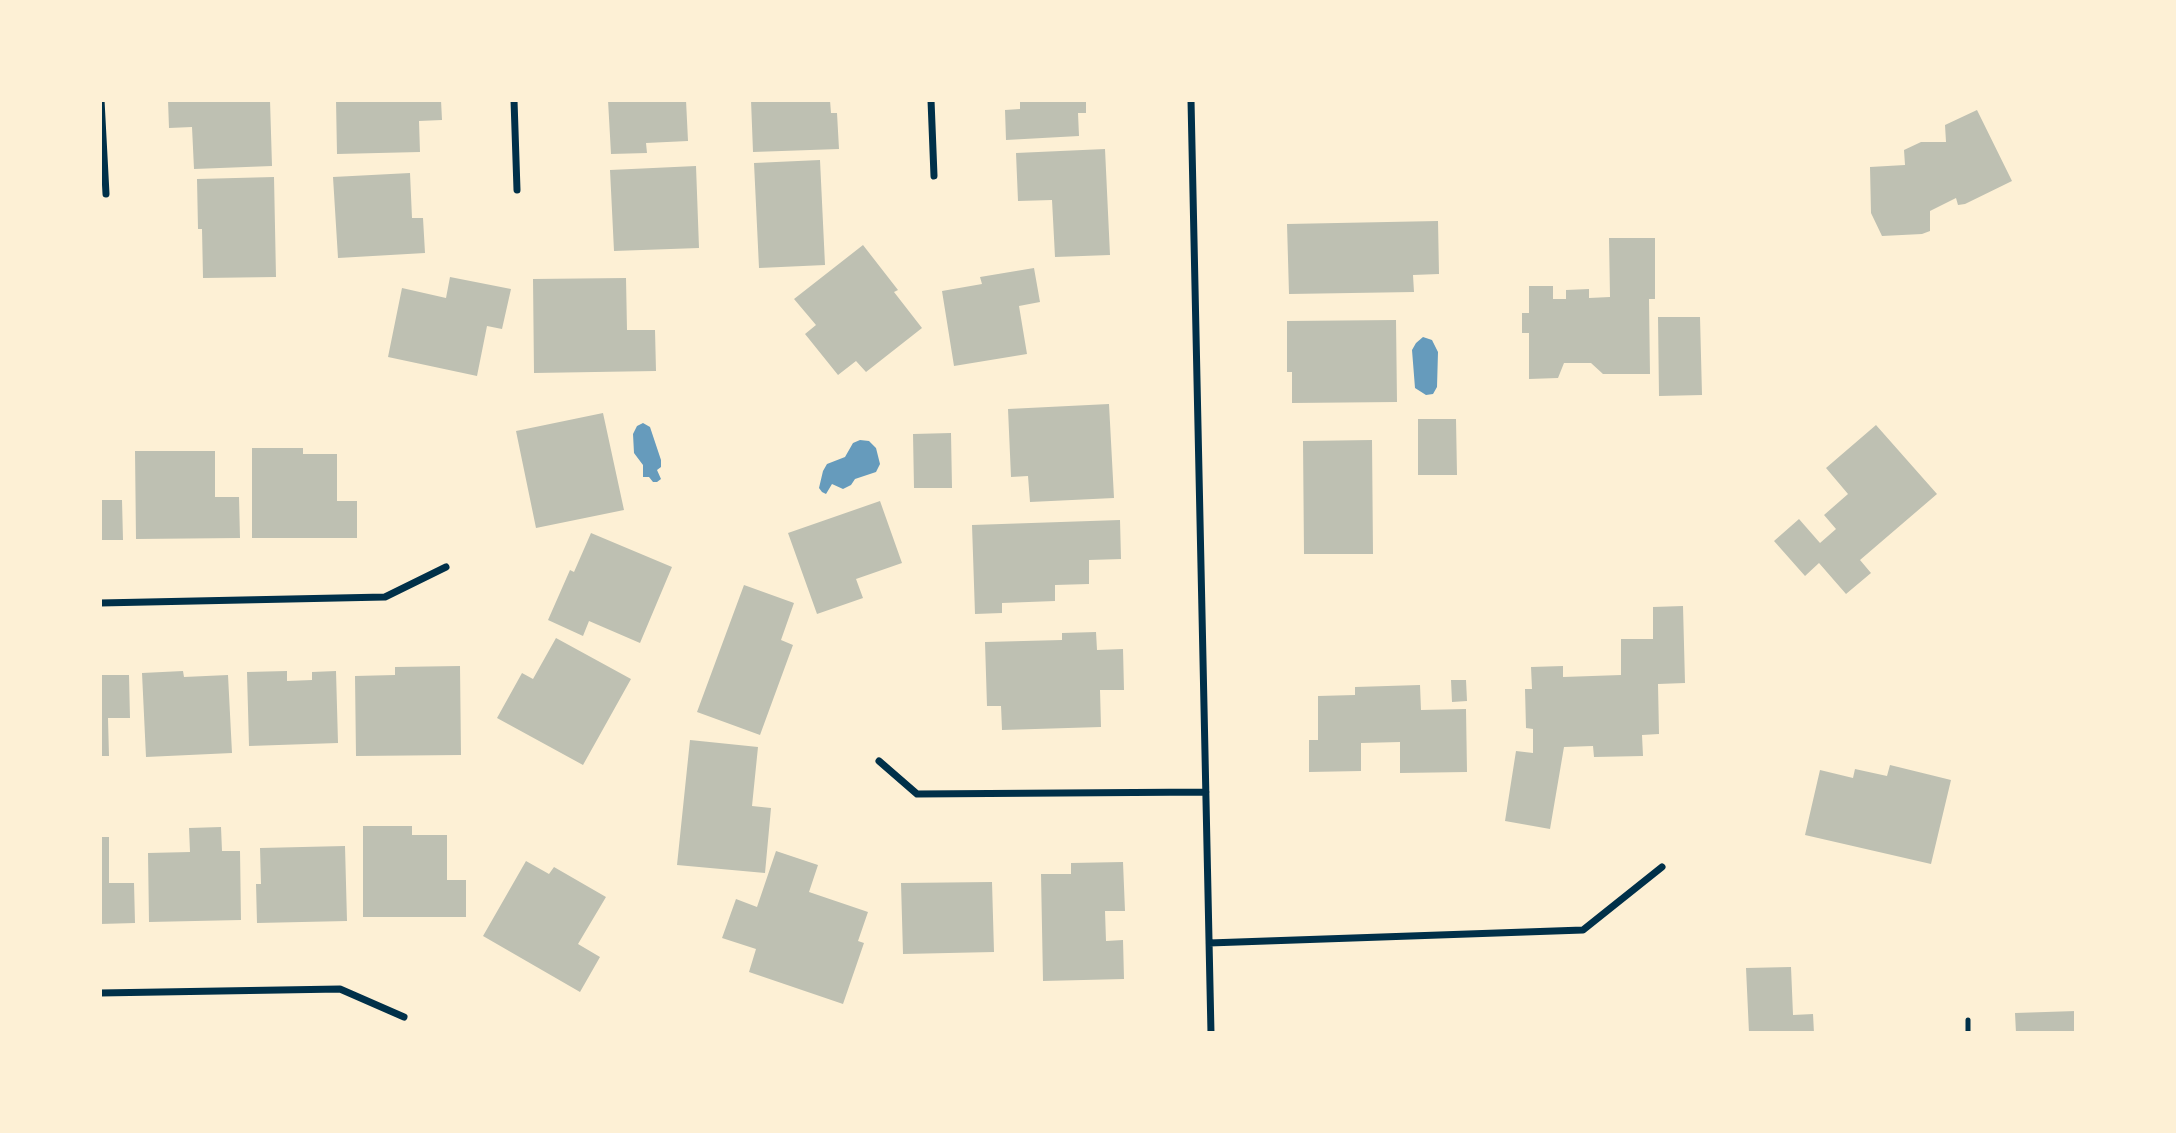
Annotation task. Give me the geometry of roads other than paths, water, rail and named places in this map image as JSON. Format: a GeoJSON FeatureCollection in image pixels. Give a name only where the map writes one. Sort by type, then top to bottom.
{"type":"FeatureCollection","features":[{"type":"Feature","properties":{"kind":"street"},"geometry":{"type":"LineString","coordinates":[[101,100],[106,194]]}},
{"type":"Feature","properties":{"kind":"street"},"geometry":{"type":"LineString","coordinates":[[514,100],[517,191]]}},
{"type":"Feature","properties":{"kind":"street"},"geometry":{"type":"LineString","coordinates":[[931,100],[933,176]]}},
{"type":"Feature","properties":{"kind":"street"},"geometry":{"type":"LineString","coordinates":[[1191,100],[1211,1033]]}},
{"type":"Feature","properties":{"kind":"street"},"geometry":{"type":"LineString","coordinates":[[100,603],[385,597],[446,567]]}},
{"type":"Feature","properties":{"kind":"street"},"geometry":{"type":"LineString","coordinates":[[879,761],[917,794],[1206,792]]}},
{"type":"Feature","properties":{"kind":"street"},"geometry":{"type":"LineString","coordinates":[[1209,943],[1583,930],[1662,867]]}},
{"type":"Feature","properties":{"kind":"street"},"geometry":{"type":"LineString","coordinates":[[100,993],[340,989],[404,1017]]}},
{"type":"Feature","properties":{"kind":"lane"},"geometry":{"type":"LineString","coordinates":[[1968,1020],[1968,1033]]}},
{"type":"Feature","properties":{"kind":"water"},"geometry":{"type":"Polygon","coordinates":[[[1423,337],[1432,340],[1438,352],[1437,387],[1433,394],[1426,395],[1415,388],[1412,350],[1423,337]]]}},
{"type":"Feature","properties":{"kind":"water"},"geometry":{"type":"Polygon","coordinates":[[[643,423],[650,427],[661,460],[661,467],[657,470],[661,479],[657,482],[643,477],[643,465],[634,453],[633,434],[637,426],[643,423]]]}},
{"type":"Feature","properties":{"kind":"water"},"geometry":{"type":"Polygon","coordinates":[[[860,440],[869,441],[876,448],[880,464],[876,472],[855,479],[843,489],[832,484],[826,494],[822,492],[819,488],[827,464],[845,457],[853,443],[860,440]]]}}]}
